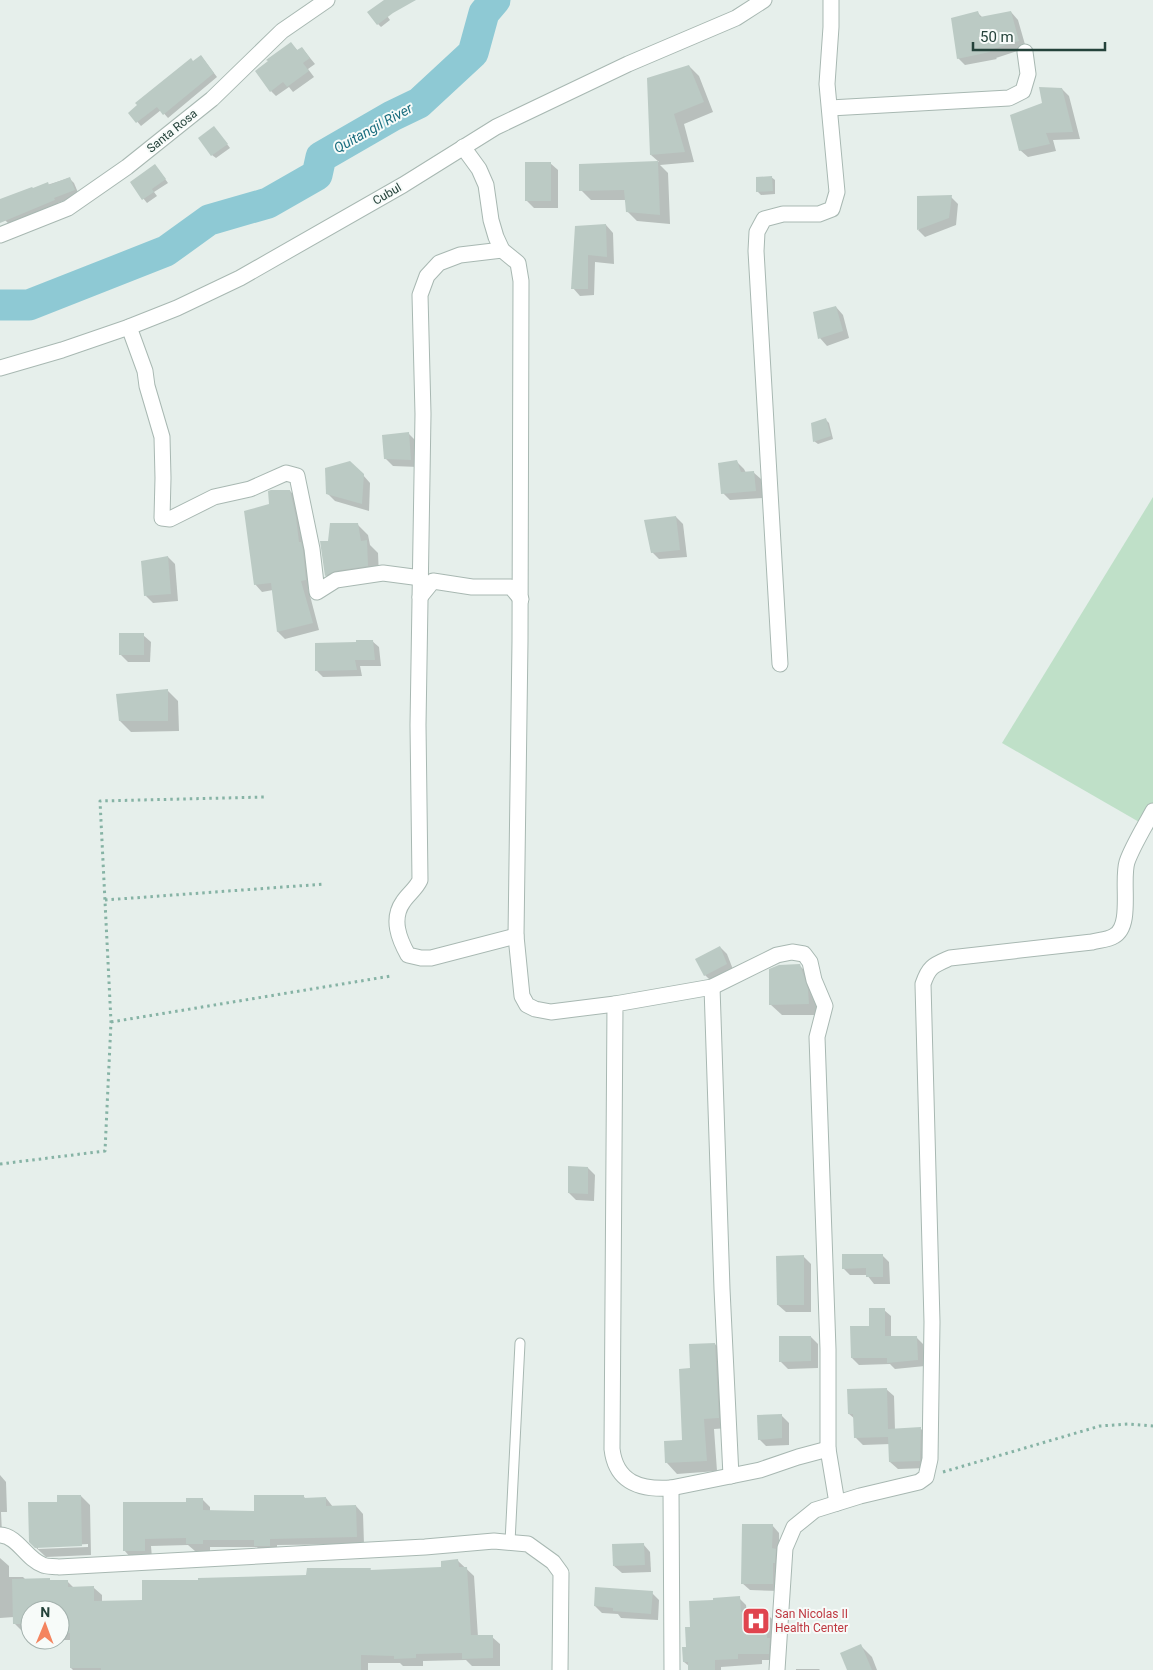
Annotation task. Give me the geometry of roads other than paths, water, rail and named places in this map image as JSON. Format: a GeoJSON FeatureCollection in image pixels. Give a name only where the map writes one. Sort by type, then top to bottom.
{"type":"FeatureCollection","features":[{"type":"Feature","properties":{"kind":"street","name":"Santa Rosa"},"geometry":{"type":"LineString","coordinates":[[0,235],[68,208],[127,167],[212,99],[282,32],[327,0]]}},
{"type":"Feature","properties":{"kind":"street","name":"Cubul"},"geometry":{"type":"LineString","coordinates":[[0,368],[62,350],[129,327],[177,308],[240,278],[403,185],[496,128],[628,64],[736,18],[764,0]]}},
{"type":"Feature","properties":{"kind":"street"},"geometry":{"type":"LineString","coordinates":[[780,664],[756,251],[757,232],[764,218],[783,214],[819,214],[832,209],[837,192],[828,84],[831,0]]}},
{"type":"Feature","properties":{"kind":"street"},"geometry":{"type":"LineString","coordinates":[[830,108],[1009,98],[1023,92],[1028,74],[1025,52]]}},
{"type":"Feature","properties":{"kind":"street"},"geometry":{"type":"LineString","coordinates":[[464,147],[479,169],[486,185],[491,220],[496,237],[502,250],[518,263],[521,281],[521,600],[516,936],[522,996],[527,1005],[551,1012],[615,1004],[712,987],[778,955],[792,952],[804,954],[810,962],[814,980],[824,1006],[817,1037],[827,1339],[828,1449],[837,1503]]}},
{"type":"Feature","properties":{"kind":"street"},"geometry":{"type":"LineString","coordinates":[[502,250],[460,255],[439,263],[427,276],[420,295],[423,414],[418,725],[420,880],[416,889],[403,902],[397,917],[400,940],[408,955],[420,958],[431,958],[516,936]]}},
{"type":"Feature","properties":{"kind":"street"},"geometry":{"type":"LineString","coordinates":[[129,327],[145,371],[147,386],[162,437],[162,518],[170,519],[214,498],[250,489],[286,474],[297,476],[312,549],[316,592],[336,580],[383,573],[421,578]]}},
{"type":"Feature","properties":{"kind":"street"},"geometry":{"type":"LineString","coordinates":[[420,596],[433,581],[472,588],[512,587],[521,600]]}},
{"type":"Feature","properties":{"kind":"street"},"geometry":{"type":"LineString","coordinates":[[776,1670],[784,1548],[794,1526],[815,1510],[919,1482],[926,1477],[930,1459],[932,1322],[923,984],[927,972],[937,964],[950,958],[1092,942],[1108,939],[1116,935],[1122,926],[1125,912],[1124,877],[1127,862],[1153,810]]}},
{"type":"Feature","properties":{"kind":"street"},"geometry":{"type":"LineString","coordinates":[[712,987],[722,1299],[731,1476]]}},
{"type":"Feature","properties":{"kind":"street"},"geometry":{"type":"LineString","coordinates":[[615,1004],[613,1456],[620,1472],[628,1480],[639,1486],[654,1489],[671,1488],[760,1470],[828,1449]]}},
{"type":"Feature","properties":{"kind":"street"},"geometry":{"type":"LineString","coordinates":[[671,1488],[672,1670]]}},
{"type":"Feature","properties":{"kind":"street"},"geometry":{"type":"LineString","coordinates":[[0,1535],[12,1538],[25,1553],[43,1565],[59,1567],[424,1547],[494,1541],[528,1544],[554,1562],[561,1573],[560,1670]]}},
{"type":"Feature","properties":{"kind":"lane"},"geometry":{"type":"LineString","coordinates":[[510,1542],[520,1343]]}},
{"type":"Feature","properties":{"kind":"waterway","name":"Quitangil River"},"geometry":{"type":"LineString","coordinates":[[0,305],[29,305],[166,251],[209,220],[268,203],[317,175],[321,157],[392,116],[419,103],[473,53],[484,13],[495,0]]}},
{"type":"Feature","properties":{"kind":"place","name":"San Nicolas II Health Center"},"geometry":{"type":"Point","coordinates":[756,1621]}}]}
